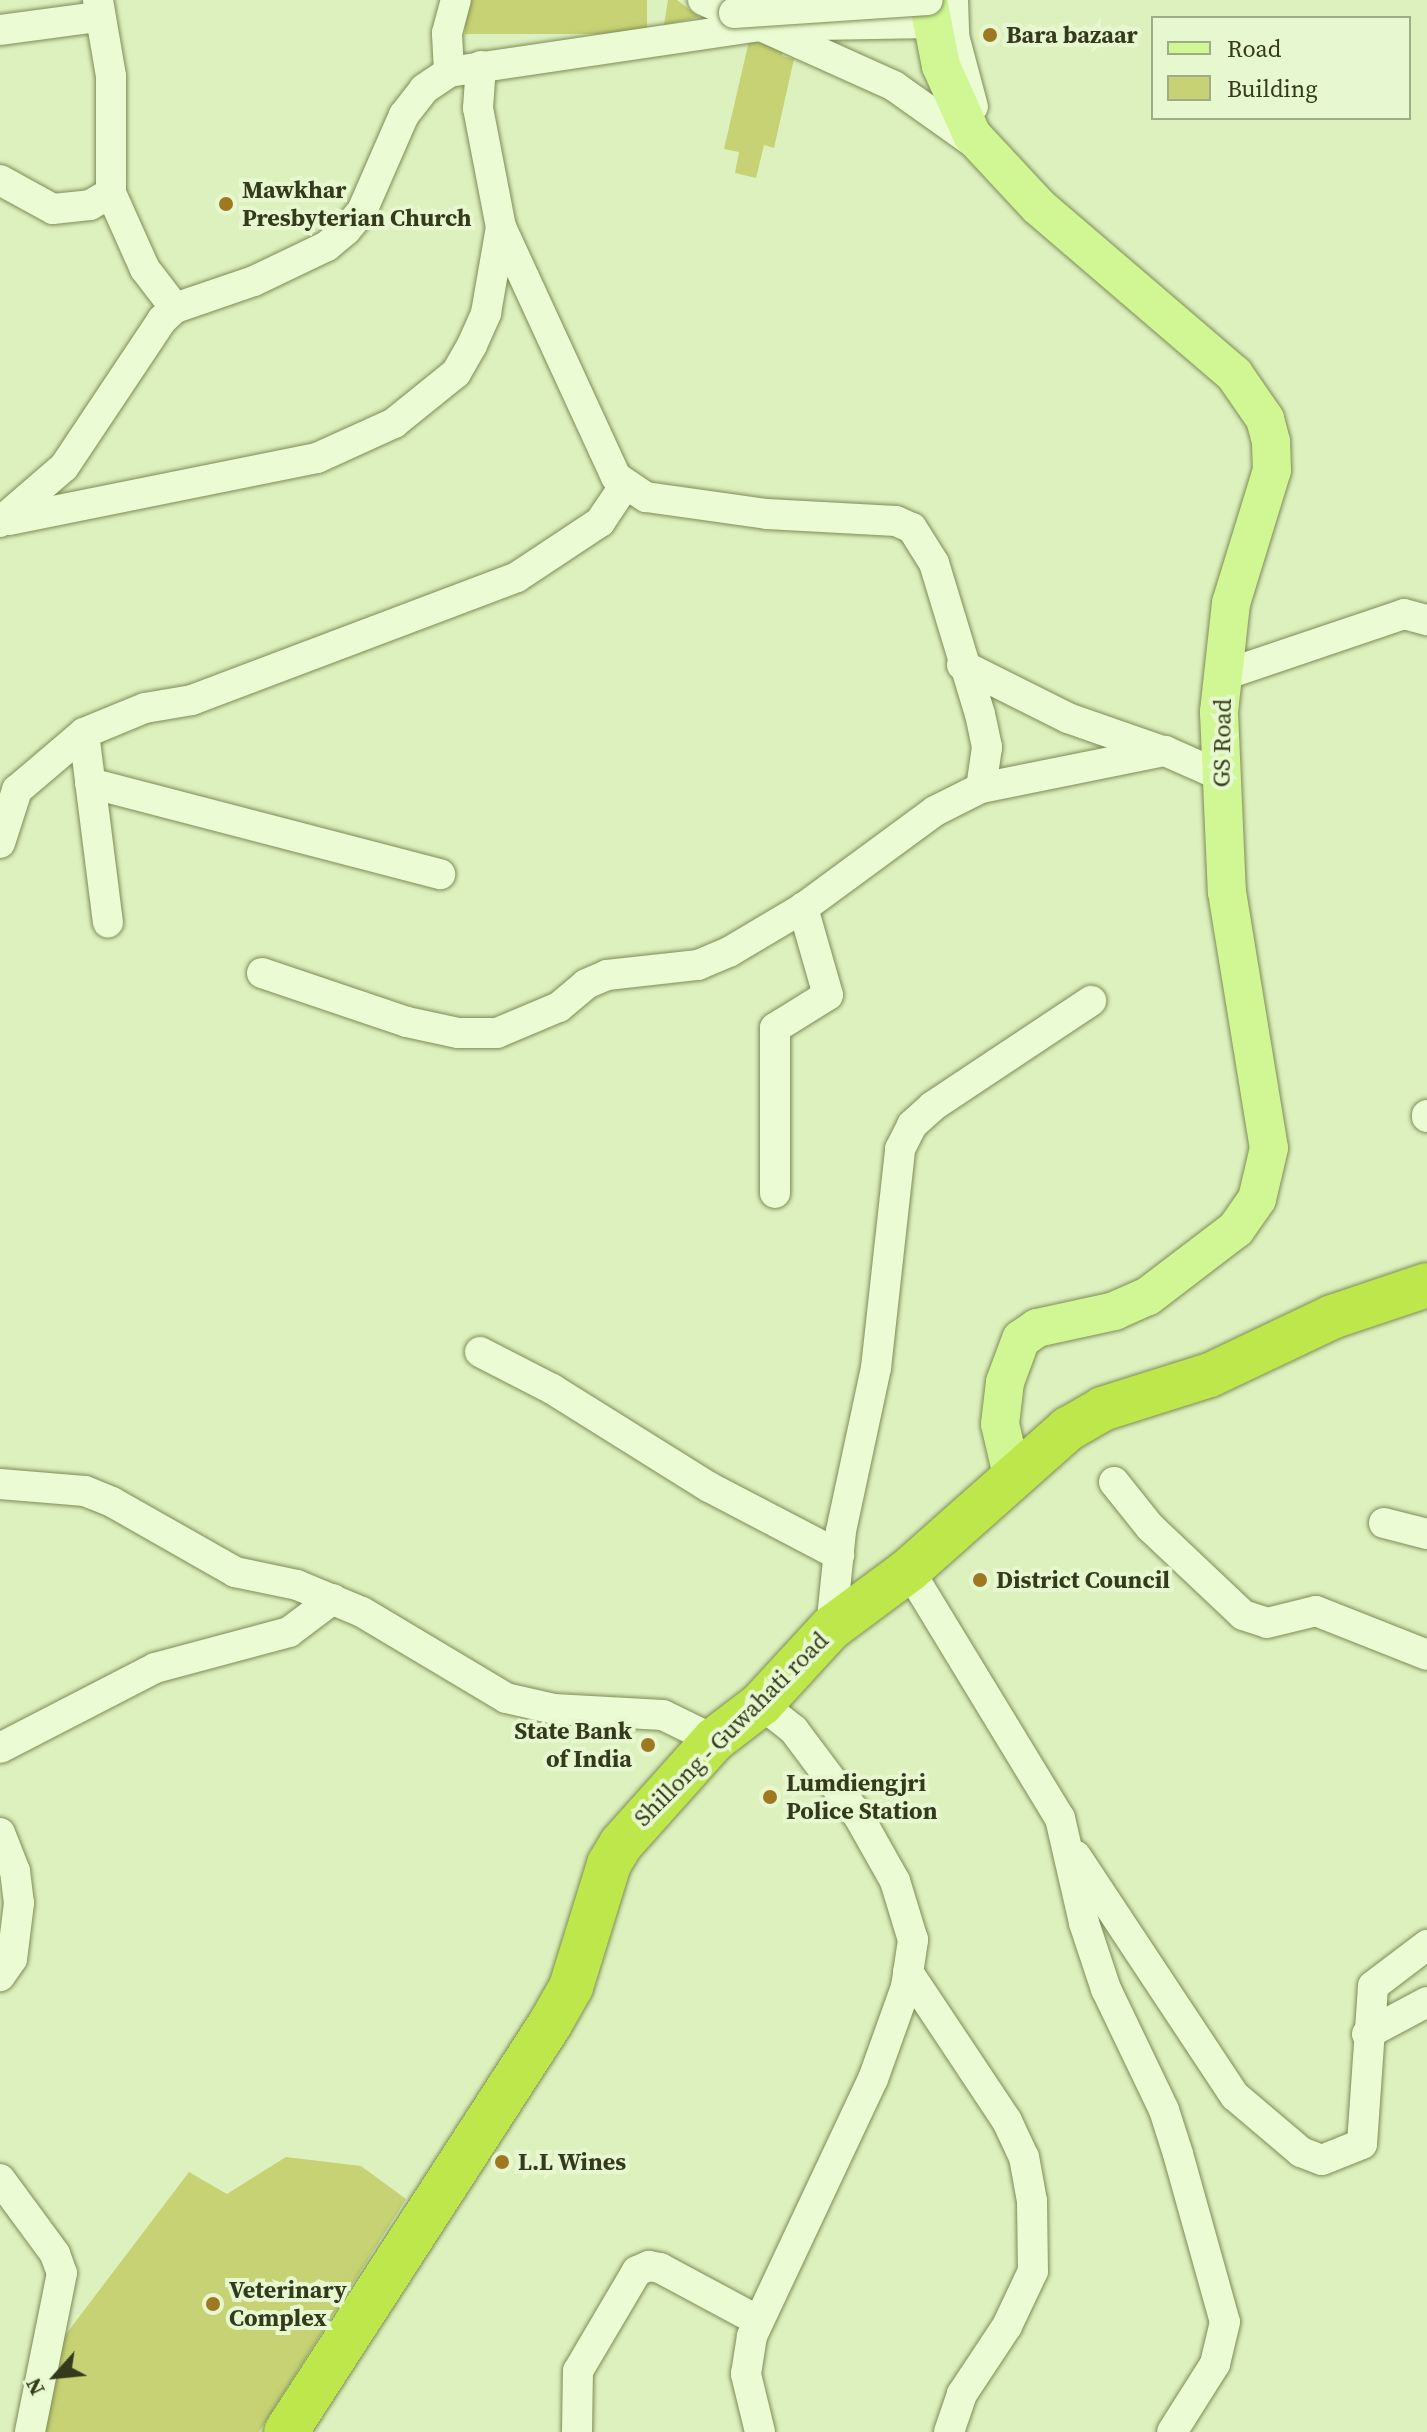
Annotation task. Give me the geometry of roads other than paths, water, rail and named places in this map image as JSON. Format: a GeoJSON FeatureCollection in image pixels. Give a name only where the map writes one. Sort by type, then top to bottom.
{"type":"FeatureCollection","features":[{"type":"Feature","properties":{"kind":"highway","name":"Shillong - Guwahati road"},"geometry":{"type":"LineString","coordinates":[[286,2432],[550,2024],[571,1987],[609,1864],[621,1844],[714,1740],[761,1704],[831,1628],[909,1570],[1012,1475],[1102,1409],[1210,1375],[1332,1317],[1427,1285]]}},
{"type":"Feature","properties":{"kind":"main road","name":"GS Road"},"geometry":{"type":"LineString","coordinates":[[934,5],[941,66],[972,135],[1039,207],[1234,374],[1265,419],[1272,470],[1231,603],[1219,712],[1227,892],[1269,1148],[1257,1199],[1236,1229],[1148,1296],[1115,1311],[1037,1328],[1021,1339],[1005,1382],[1000,1424],[1012,1475]]}},
{"type":"Feature","properties":{"kind":"street"},"geometry":{"type":"LineString","coordinates":[[449,72],[447,33],[456,0]]}},
{"type":"Feature","properties":{"kind":"street"},"geometry":{"type":"LineString","coordinates":[[0,522],[64,467],[162,320],[175,308],[254,281],[327,246],[346,230],[362,211],[404,115],[424,89],[449,72],[727,9],[934,5]]}},
{"type":"Feature","properties":{"kind":"street"},"geometry":{"type":"LineString","coordinates":[[0,30],[98,8],[111,76],[111,193],[145,269],[175,308]]}},
{"type":"Feature","properties":{"kind":"street"},"geometry":{"type":"LineString","coordinates":[[727,9],[894,86],[985,151]]}},
{"type":"Feature","properties":{"kind":"street"},"geometry":{"type":"LineString","coordinates":[[481,66],[478,108],[501,227],[605,458],[625,485],[646,497],[767,514],[896,521],[912,528],[934,563],[987,747],[981,788]]}},
{"type":"Feature","properties":{"kind":"street"},"geometry":{"type":"LineString","coordinates":[[2,184],[53,209],[90,205],[111,193]]}},
{"type":"Feature","properties":{"kind":"street"},"geometry":{"type":"LineString","coordinates":[[0,522],[317,458],[394,423],[456,373],[472,345],[486,313],[501,227]]}},
{"type":"Feature","properties":{"kind":"street"},"geometry":{"type":"LineString","coordinates":[[0,843],[17,790],[84,733],[145,708],[192,700],[517,577],[600,522],[625,485]]}},
{"type":"Feature","properties":{"kind":"street"},"geometry":{"type":"LineString","coordinates":[[1224,675],[1404,614],[1427,620]]}},
{"type":"Feature","properties":{"kind":"street"},"geometry":{"type":"LineString","coordinates":[[962,665],[1068,718],[1165,751],[1222,776]]}},
{"type":"Feature","properties":{"kind":"street"},"geometry":{"type":"LineString","coordinates":[[84,733],[108,922]]}},
{"type":"Feature","properties":{"kind":"street"},"geometry":{"type":"LineString","coordinates":[[262,973],[407,1022],[458,1033],[497,1033],[549,1012],[607,975],[708,961],[803,908],[935,811],[981,788],[1075,773],[1165,751]]}},
{"type":"Feature","properties":{"kind":"street"},"geometry":{"type":"LineString","coordinates":[[90,783],[440,874]]}},
{"type":"Feature","properties":{"kind":"street"},"geometry":{"type":"LineString","coordinates":[[775,1193],[775,1028],[828,995],[803,908]]}},
{"type":"Feature","properties":{"kind":"street"},"geometry":{"type":"LineString","coordinates":[[831,1628],[839,1555],[876,1368],[900,1149],[912,1125],[933,1106],[1091,1001]]}},
{"type":"Feature","properties":{"kind":"street"},"geometry":{"type":"LineString","coordinates":[[480,1352],[552,1389],[709,1487],[839,1555]]}},
{"type":"Feature","properties":{"kind":"street"},"geometry":{"type":"LineString","coordinates":[[1114,1482],[1150,1527],[1243,1615],[1267,1623],[1300,1611],[1316,1611],[1427,1655]]}},
{"type":"Feature","properties":{"kind":"street"},"geometry":{"type":"LineString","coordinates":[[0,1484],[85,1491],[235,1572],[333,1599],[402,1632],[506,1698],[554,1709],[663,1715],[714,1740]]}},
{"type":"Feature","properties":{"kind":"street"},"geometry":{"type":"LineString","coordinates":[[1384,1523],[1427,1534]]}},
{"type":"Feature","properties":{"kind":"street"},"geometry":{"type":"LineString","coordinates":[[909,1570],[1060,1818],[1084,1923],[1106,1989],[1164,2110],[1224,2307],[1215,2364],[1172,2432]]}},
{"type":"Feature","properties":{"kind":"street"},"geometry":{"type":"LineString","coordinates":[[0,1748],[155,1668],[279,1637],[333,1599]]}},
{"type":"Feature","properties":{"kind":"street"},"geometry":{"type":"LineString","coordinates":[[760,2432],[745,2358],[759,2321],[873,2079],[908,1972],[913,1940],[895,1881],[859,1817],[794,1730],[761,1704]]}},
{"type":"Feature","properties":{"kind":"street"},"geometry":{"type":"LineString","coordinates":[[0,1833],[15,1871],[19,1903],[12,1959],[0,1976]]}},
{"type":"Feature","properties":{"kind":"street"},"geometry":{"type":"LineString","coordinates":[[1067,1841],[1235,2096],[1301,2152],[1322,2160],[1362,2144],[1367,2034],[1373,1986],[1427,1945]]}},
{"type":"Feature","properties":{"kind":"street"},"geometry":{"type":"LineString","coordinates":[[908,1972],[1007,2121],[1024,2157],[1032,2201],[1033,2271],[1007,2326],[962,2394],[949,2432]]}},
{"type":"Feature","properties":{"kind":"street"},"geometry":{"type":"LineString","coordinates":[[1367,2034],[1427,2002]]}},
{"type":"Feature","properties":{"kind":"street"},"geometry":{"type":"LineString","coordinates":[[0,2179],[55,2254],[62,2273],[30,2432]]}},
{"type":"Feature","properties":{"kind":"street"},"geometry":{"type":"LineString","coordinates":[[577,2432],[578,2371],[637,2271],[649,2266],[660,2268],[759,2321]]}},
{"type":"Feature","properties":{"kind":"place","name":"Bara bazaar"},"geometry":{"type":"Point","coordinates":[990,35]}},
{"type":"Feature","properties":{"kind":"place","name":"Mawkhar Presbyterian Church"},"geometry":{"type":"Point","coordinates":[226,204]}},
{"type":"Feature","properties":{"kind":"place","name":"District Council"},"geometry":{"type":"Point","coordinates":[980,1580]}},
{"type":"Feature","properties":{"kind":"place","name":"State Bank of India"},"geometry":{"type":"Point","coordinates":[648,1745]}},
{"type":"Feature","properties":{"kind":"place","name":"Lumdiengjri Police Station"},"geometry":{"type":"Point","coordinates":[770,1797]}},
{"type":"Feature","properties":{"kind":"place","name":"L.L Wines"},"geometry":{"type":"Point","coordinates":[502,2162]}},
{"type":"Feature","properties":{"kind":"place","name":"Veterinary Complex"},"geometry":{"type":"Point","coordinates":[213,2304]}}]}
